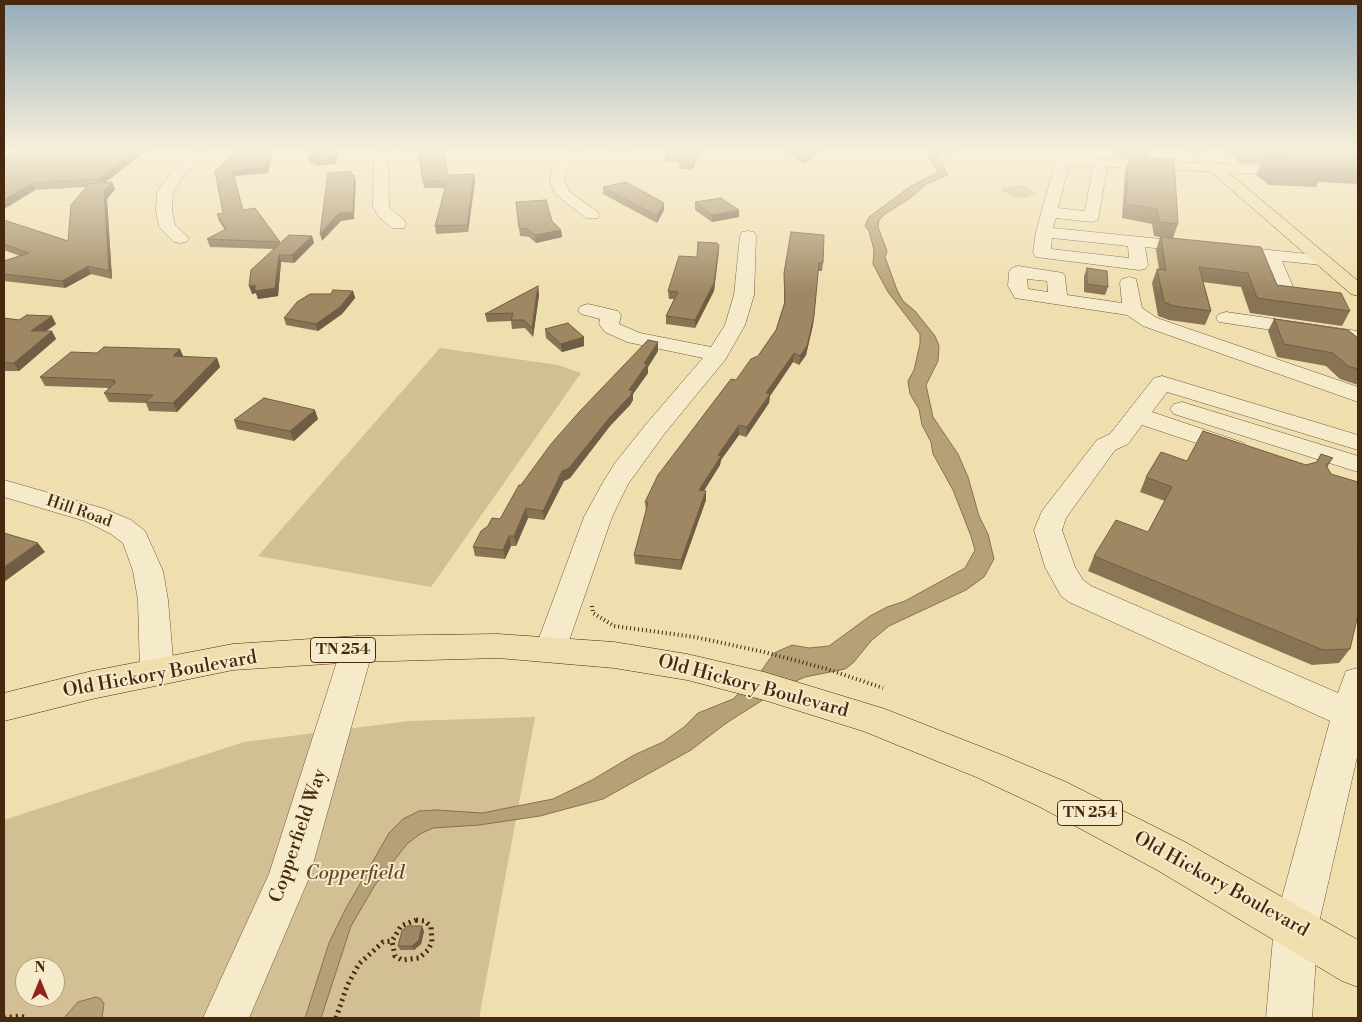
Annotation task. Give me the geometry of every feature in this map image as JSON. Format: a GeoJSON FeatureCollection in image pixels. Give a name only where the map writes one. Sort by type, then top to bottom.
{"type":"FeatureCollection","features":[{"type":"Feature","properties":{"kind":"main road"},"geometry":{"type":"LineString","coordinates":[[1251,199],[1358,290]]}},
{"type":"Feature","properties":{"kind":"main road","name":"Old Hickory Boulevard"},"geometry":{"type":"LineString","coordinates":[[4,707],[157,671],[233,657],[357,649],[498,646],[551,649],[614,656],[691,652],[773,688],[878,704],[989,766],[1052,794],[1171,856],[1296,927],[1358,965]]}},
{"type":"Feature","properties":{"kind":"street"},"geometry":{"type":"LineString","coordinates":[[165,199],[164,211],[167,227],[180,238]]}},
{"type":"Feature","properties":{"kind":"street"},"geometry":{"type":"LineString","coordinates":[[381,199],[381,207],[385,214],[398,224]]}},
{"type":"Feature","properties":{"kind":"street"},"geometry":{"type":"LineString","coordinates":[[570,199],[592,215]]}},
{"type":"Feature","properties":{"kind":"street"},"geometry":{"type":"LineString","coordinates":[[1053,199],[1044,232],[1042,253],[1138,265],[1136,242],[1322,260]]}},
{"type":"Feature","properties":{"kind":"street"},"geometry":{"type":"LineString","coordinates":[[1050,212],[1092,217],[1095,199]]}},
{"type":"Feature","properties":{"kind":"street"},"geometry":{"type":"LineString","coordinates":[[551,649],[598,517],[615,484],[624,469],[656,428],[730,337],[741,309],[748,266],[748,236]]}},
{"type":"Feature","properties":{"kind":"street"},"geometry":{"type":"LineString","coordinates":[[1271,256],[1284,290]]}},
{"type":"Feature","properties":{"kind":"street"},"geometry":{"type":"LineString","coordinates":[[1129,284],[1133,310]]}},
{"type":"Feature","properties":{"kind":"street"},"geometry":{"type":"LineString","coordinates":[[1058,298],[1133,310],[1144,320],[1358,395]]}},
{"type":"Feature","properties":{"kind":"street"},"geometry":{"type":"LineString","coordinates":[[1217,345],[1223,309],[1358,337]]}},
{"type":"Feature","properties":{"kind":"street"},"geometry":{"type":"LineString","coordinates":[[588,310],[611,315],[609,324],[612,328],[627,336],[717,355]]}},
{"type":"Feature","properties":{"kind":"street"},"geometry":{"type":"LineString","coordinates":[[1289,1018],[1296,927],[1355,698],[1080,594],[1072,588],[1060,568],[1049,539],[1049,523],[1106,445],[1119,439],[1162,384],[1358,443]]}},
{"type":"Feature","properties":{"kind":"street"},"geometry":{"type":"LineString","coordinates":[[1144,407],[1358,464]]}},
{"type":"Feature","properties":{"kind":"street"},"geometry":{"type":"LineString","coordinates":[[1144,407],[1298,469]]}},
{"type":"Feature","properties":{"kind":"street"},"geometry":{"type":"LineString","coordinates":[[1332,480],[1358,489]]}},
{"type":"Feature","properties":{"kind":"street","name":"Hill Road"},"geometry":{"type":"LineString","coordinates":[[4,488],[95,515],[121,527],[135,538],[148,571],[153,600],[157,671]]}},
{"type":"Feature","properties":{"kind":"street","name":"Copperfield Way"},"geometry":{"type":"LineString","coordinates":[[226,1018],[288,878],[315,794],[357,649]]}},
{"type":"Feature","properties":{"kind":"path"},"geometry":{"type":"LineString","coordinates":[[592,606],[594,613],[601,620],[691,652],[782,656],[878,704]]}},
{"type":"Feature","properties":{"kind":"path"},"geometry":{"type":"LineString","coordinates":[[412,920],[425,921],[431,927],[433,933],[431,944],[425,954],[409,961],[395,956],[392,941],[401,926],[412,920]]}},
{"type":"Feature","properties":{"kind":"path"},"geometry":{"type":"LineString","coordinates":[[336,1018],[347,986],[359,964],[382,942],[392,941]]}},
{"type":"Feature","properties":{"kind":"path"},"geometry":{"type":"LineString","coordinates":[[4,1018],[20,1016],[27,1018]]}},
{"type":"Feature","properties":{"kind":"green space"},"geometry":{"type":"Polygon","coordinates":[[[440,348],[558,365],[581,373],[431,587],[258,556],[440,348]]]}},
{"type":"Feature","properties":{"kind":"green space","name":"Copperfield"},"geometry":{"type":"Polygon","coordinates":[[[535,717],[479,1018],[4,1018],[4,820],[244,742],[409,721],[535,717]]]}},
{"type":"Feature","properties":{"kind":"shaded area"},"geometry":{"type":"Polygon","coordinates":[[[894,199],[909,199],[885,214],[879,220],[878,227],[887,251],[885,257],[897,290],[903,301],[915,311],[935,336],[939,346],[938,361],[926,385],[933,417],[958,454],[968,477],[979,516],[988,534],[994,559],[984,577],[966,590],[889,626],[871,641],[853,663],[845,669],[805,677],[783,687],[725,724],[691,750],[603,799],[540,816],[479,825],[433,828],[420,834],[407,844],[375,885],[351,926],[321,1018],[305,1018],[329,943],[345,910],[389,833],[403,819],[419,811],[437,810],[482,813],[553,799],[592,780],[634,755],[663,742],[684,727],[698,713],[733,699],[759,674],[774,653],[792,645],[809,648],[829,646],[870,616],[887,607],[905,601],[965,568],[975,550],[971,536],[953,490],[933,454],[931,442],[922,425],[919,409],[910,394],[908,381],[914,370],[920,344],[920,334],[888,292],[873,264],[874,250],[869,231],[865,226],[869,217],[894,199]]]}},
{"type":"Feature","properties":{"kind":"shaded area"},"geometry":{"type":"Polygon","coordinates":[[[96,997],[101,999],[104,1004],[102,1018],[64,1018],[78,1002],[96,997]]]}},
{"type":"Feature","properties":{"kind":"building"},"geometry":{"type":"Polygon","coordinates":[[[76,199],[104,199],[109,271],[88,266],[62,281],[4,274],[4,261],[29,253],[4,244],[4,220],[68,241],[71,205],[76,199]]]}},
{"type":"Feature","properties":{"kind":"building"},"geometry":{"type":"Polygon","coordinates":[[[220,199],[240,199],[243,210],[255,208],[280,242],[207,239],[226,229],[217,214],[223,213],[220,199]]]}},
{"type":"Feature","properties":{"kind":"building"},"geometry":{"type":"Polygon","coordinates":[[[325,199],[353,199],[353,212],[339,213],[320,234],[325,199]]]}},
{"type":"Feature","properties":{"kind":"building"},"geometry":{"type":"Polygon","coordinates":[[[442,199],[471,199],[467,225],[435,226],[442,199]]]}},
{"type":"Feature","properties":{"kind":"building"},"geometry":{"type":"Polygon","coordinates":[[[625,199],[656,199],[664,203],[657,216],[625,199]]]}},
{"type":"Feature","properties":{"kind":"building"},"geometry":{"type":"Polygon","coordinates":[[[722,199],[739,210],[712,215],[695,202],[722,199]]]}},
{"type":"Feature","properties":{"kind":"building"},"geometry":{"type":"Polygon","coordinates":[[[1126,199],[1176,199],[1178,224],[1159,222],[1157,209],[1126,204],[1126,199]]]}},
{"type":"Feature","properties":{"kind":"building"},"geometry":{"type":"Polygon","coordinates":[[[546,200],[552,221],[561,230],[535,235],[528,229],[519,228],[516,202],[546,200]]]}},
{"type":"Feature","properties":{"kind":"building"},"geometry":{"type":"Polygon","coordinates":[[[791,232],[824,235],[823,263],[819,263],[814,316],[807,346],[800,356],[794,353],[766,393],[770,394],[747,427],[739,425],[718,455],[721,456],[699,490],[706,491],[681,560],[634,555],[648,503],[645,502],[658,475],[731,379],[736,380],[751,359],[758,356],[776,330],[785,302],[784,273],[791,232]]]}},
{"type":"Feature","properties":{"kind":"building"},"geometry":{"type":"Polygon","coordinates":[[[289,235],[312,236],[292,255],[279,255],[275,288],[255,291],[255,285],[249,286],[251,270],[289,235]]]}},
{"type":"Feature","properties":{"kind":"building"},"geometry":{"type":"Polygon","coordinates":[[[1161,237],[1261,247],[1277,285],[1341,293],[1350,311],[1257,298],[1248,273],[1199,267],[1211,311],[1174,306],[1164,302],[1157,269],[1166,270],[1161,237]]]}},
{"type":"Feature","properties":{"kind":"building"},"geometry":{"type":"Polygon","coordinates":[[[698,242],[717,243],[719,245],[714,283],[695,320],[666,316],[678,292],[668,291],[679,256],[697,257],[698,242]]]}},
{"type":"Feature","properties":{"kind":"building"},"geometry":{"type":"Polygon","coordinates":[[[1087,268],[1107,271],[1108,287],[1087,284],[1087,268]]]}},
{"type":"Feature","properties":{"kind":"building"},"geometry":{"type":"Polygon","coordinates":[[[538,286],[532,328],[524,320],[511,320],[513,313],[485,314],[538,286]]]}},
{"type":"Feature","properties":{"kind":"building"},"geometry":{"type":"Polygon","coordinates":[[[333,290],[353,291],[340,307],[316,324],[284,318],[297,302],[310,294],[331,294],[333,290]]]}},
{"type":"Feature","properties":{"kind":"building"},"geometry":{"type":"Polygon","coordinates":[[[27,315],[52,316],[31,331],[52,331],[14,363],[4,363],[4,318],[19,320],[27,315]]]}},
{"type":"Feature","properties":{"kind":"building"},"geometry":{"type":"Polygon","coordinates":[[[1274,319],[1348,330],[1358,338],[1358,369],[1348,366],[1333,353],[1284,344],[1274,319]]]}},
{"type":"Feature","properties":{"kind":"building"},"geometry":{"type":"Polygon","coordinates":[[[568,323],[584,337],[561,344],[545,329],[568,323]]]}},
{"type":"Feature","properties":{"kind":"building"},"geometry":{"type":"Polygon","coordinates":[[[648,340],[658,342],[644,363],[647,364],[629,390],[633,391],[630,396],[610,417],[569,468],[562,471],[543,511],[526,508],[514,536],[509,536],[503,550],[473,547],[481,531],[488,526],[492,518],[500,519],[519,485],[521,485],[551,444],[648,340]]]}},
{"type":"Feature","properties":{"kind":"building"},"geometry":{"type":"Polygon","coordinates":[[[104,347],[180,349],[173,356],[217,358],[173,403],[145,402],[153,395],[104,393],[116,382],[113,382],[115,380],[40,377],[71,352],[97,353],[104,347]]]}},
{"type":"Feature","properties":{"kind":"building"},"geometry":{"type":"Polygon","coordinates":[[[264,398],[315,410],[290,431],[234,420],[264,398]]]}},
{"type":"Feature","properties":{"kind":"building"},"geometry":{"type":"Polygon","coordinates":[[[1203,431],[1306,465],[1317,462],[1321,454],[1333,458],[1326,465],[1331,474],[1358,482],[1358,615],[1350,649],[1323,650],[1094,556],[1116,520],[1148,532],[1172,487],[1146,477],[1161,452],[1187,461],[1203,431]]]}},
{"type":"Feature","properties":{"kind":"building"},"geometry":{"type":"Polygon","coordinates":[[[4,533],[38,543],[4,567],[4,533]]]}},
{"type":"Feature","properties":{"kind":"building"},"geometry":{"type":"Polygon","coordinates":[[[408,926],[422,926],[419,940],[412,946],[398,946],[402,931],[408,926]]]}}]}
